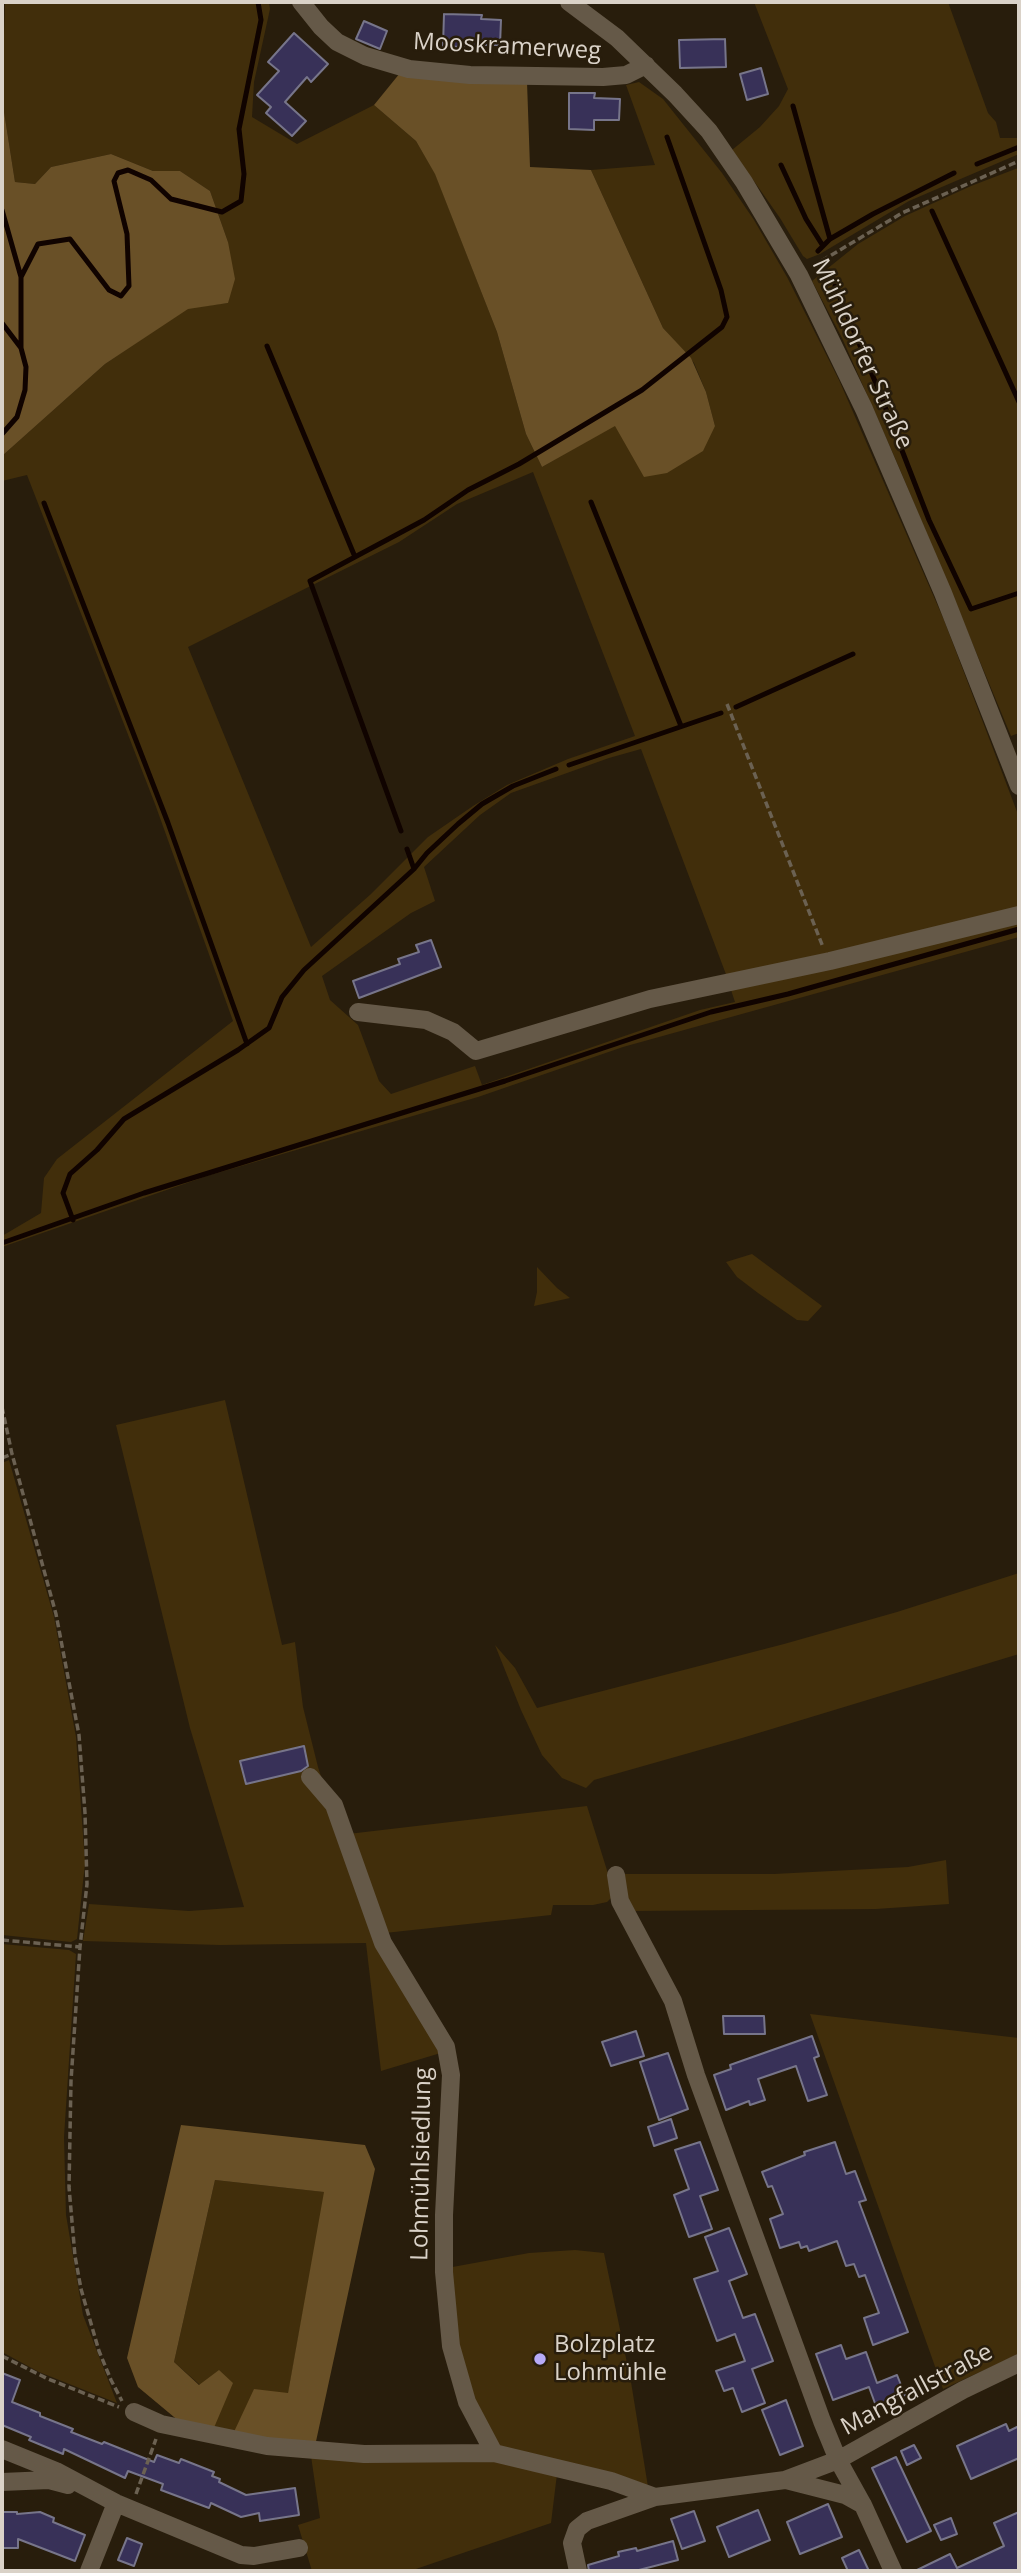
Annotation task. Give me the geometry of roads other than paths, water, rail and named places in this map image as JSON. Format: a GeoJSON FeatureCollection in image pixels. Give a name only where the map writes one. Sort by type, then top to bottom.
{"type":"FeatureCollection","features":[{"type":"Feature","properties":{"kind":"street","name":"Mooskramerweg"},"geometry":{"type":"LineString","coordinates":[[301,2],[337,42],[365,56],[408,69],[470,75],[603,77],[626,75],[646,65]]}},
{"type":"Feature","properties":{"kind":"street","name":"Mühldorfer Straße"},"geometry":{"type":"LineString","coordinates":[[569,2],[593,8],[617,37],[709,131],[744,182],[799,275],[864,409],[943,593],[1019,786]]}},
{"type":"Feature","properties":{"kind":"street"},"geometry":{"type":"LineString","coordinates":[[358,1012],[426,1020],[453,1032],[476,1051],[650,999],[830,961],[1019,915]]}},
{"type":"Feature","properties":{"kind":"street","name":"Lohmühlsiedlung"},"geometry":{"type":"LineString","coordinates":[[310,1777],[334,1805],[383,1942],[446,2047],[452,2074],[444,2215],[444,2272],[450,2333],[457,2373],[467,2402],[494,2453]]}},
{"type":"Feature","properties":{"kind":"street"},"geometry":{"type":"LineString","coordinates":[[616,1875],[620,1902],[673,2001],[696,2075],[838,2460],[863,2505],[893,2571]]}},
{"type":"Feature","properties":{"kind":"street","name":"Mangfallstraße"},"geometry":{"type":"LineString","coordinates":[[838,2460],[963,2390],[1019,2364]]}},
{"type":"Feature","properties":{"kind":"street"},"geometry":{"type":"LineString","coordinates":[[134,2412],[161,2424],[267,2446],[317,2452],[494,2453],[611,2481],[655,2497]]}},
{"type":"Feature","properties":{"kind":"street"},"geometry":{"type":"LineString","coordinates":[[2,2481],[9,2472],[9,2460],[4,2450]]}},
{"type":"Feature","properties":{"kind":"street"},"geometry":{"type":"LineString","coordinates":[[4,2450],[56,2471],[123,2506],[242,2555],[254,2556],[299,2548]]}},
{"type":"Feature","properties":{"kind":"street"},"geometry":{"type":"LineString","coordinates":[[578,2571],[572,2543],[576,2529],[587,2521],[655,2497],[785,2480],[838,2460]]}},
{"type":"Feature","properties":{"kind":"street"},"geometry":{"type":"LineString","coordinates":[[2,2481],[49,2480],[87,2489]]}},
{"type":"Feature","properties":{"kind":"street"},"geometry":{"type":"LineString","coordinates":[[785,2480],[845,2495],[863,2505]]}},
{"type":"Feature","properties":{"kind":"street"},"geometry":{"type":"LineString","coordinates":[[89,2571],[123,2506]]}},
{"type":"Feature","properties":{"kind":"waterway"},"geometry":{"type":"LineString","coordinates":[[21,277],[38,244],[70,239],[109,290],[121,296],[129,286],[127,234],[114,181],[118,173],[128,170],[151,180],[171,199],[222,212],[241,201],[244,174],[239,129],[261,20],[258,2]]}},
{"type":"Feature","properties":{"kind":"waterway"},"geometry":{"type":"LineString","coordinates":[[793,106],[830,239]]}},
{"type":"Feature","properties":{"kind":"waterway"},"geometry":{"type":"LineString","coordinates":[[401,831],[310,581],[424,520],[468,490],[519,464],[642,390],[722,327],[727,317],[721,290],[667,137]]}},
{"type":"Feature","properties":{"kind":"waterway"},"geometry":{"type":"LineString","coordinates":[[977,164],[1019,147]]}},
{"type":"Feature","properties":{"kind":"waterway"},"geometry":{"type":"LineString","coordinates":[[781,165],[806,219],[823,246]]}},
{"type":"Feature","properties":{"kind":"waterway"},"geometry":{"type":"LineString","coordinates":[[818,251],[830,239],[873,214],[954,173]]}},
{"type":"Feature","properties":{"kind":"waterway"},"geometry":{"type":"LineString","coordinates":[[2,210],[21,277],[21,348],[26,367],[25,390],[17,417],[2,434]]}},
{"type":"Feature","properties":{"kind":"waterway"},"geometry":{"type":"LineString","coordinates":[[932,211],[1019,402]]}},
{"type":"Feature","properties":{"kind":"waterway"},"geometry":{"type":"LineString","coordinates":[[835,286],[929,520],[971,609],[1019,593]]}},
{"type":"Feature","properties":{"kind":"waterway"},"geometry":{"type":"LineString","coordinates":[[2,323],[21,348]]}},
{"type":"Feature","properties":{"kind":"waterway"},"geometry":{"type":"LineString","coordinates":[[267,346],[355,557]]}},
{"type":"Feature","properties":{"kind":"waterway"},"geometry":{"type":"LineString","coordinates":[[591,502],[681,726]]}},
{"type":"Feature","properties":{"kind":"waterway"},"geometry":{"type":"LineString","coordinates":[[44,503],[168,823],[247,1044]]}},
{"type":"Feature","properties":{"kind":"waterway"},"geometry":{"type":"LineString","coordinates":[[736,707],[853,654]]}},
{"type":"Feature","properties":{"kind":"waterway"},"geometry":{"type":"LineString","coordinates":[[569,765],[721,713]]}},
{"type":"Feature","properties":{"kind":"waterway"},"geometry":{"type":"LineString","coordinates":[[73,1220],[63,1193],[70,1174],[97,1150],[124,1119],[238,1050],[269,1028],[282,997],[304,970],[414,869],[458,824],[482,804],[513,786],[556,769]]}},
{"type":"Feature","properties":{"kind":"waterway"},"geometry":{"type":"LineString","coordinates":[[407,849],[414,869]]}},
{"type":"Feature","properties":{"kind":"waterway"},"geometry":{"type":"LineString","coordinates":[[2,1243],[144,1193],[505,1081],[711,1012],[788,994],[1019,929]]}},
{"type":"Feature","properties":{"kind":"place","name":"Bolzplatz Lohmühle"},"geometry":{"type":"Point","coordinates":[540,2359]}}]}
